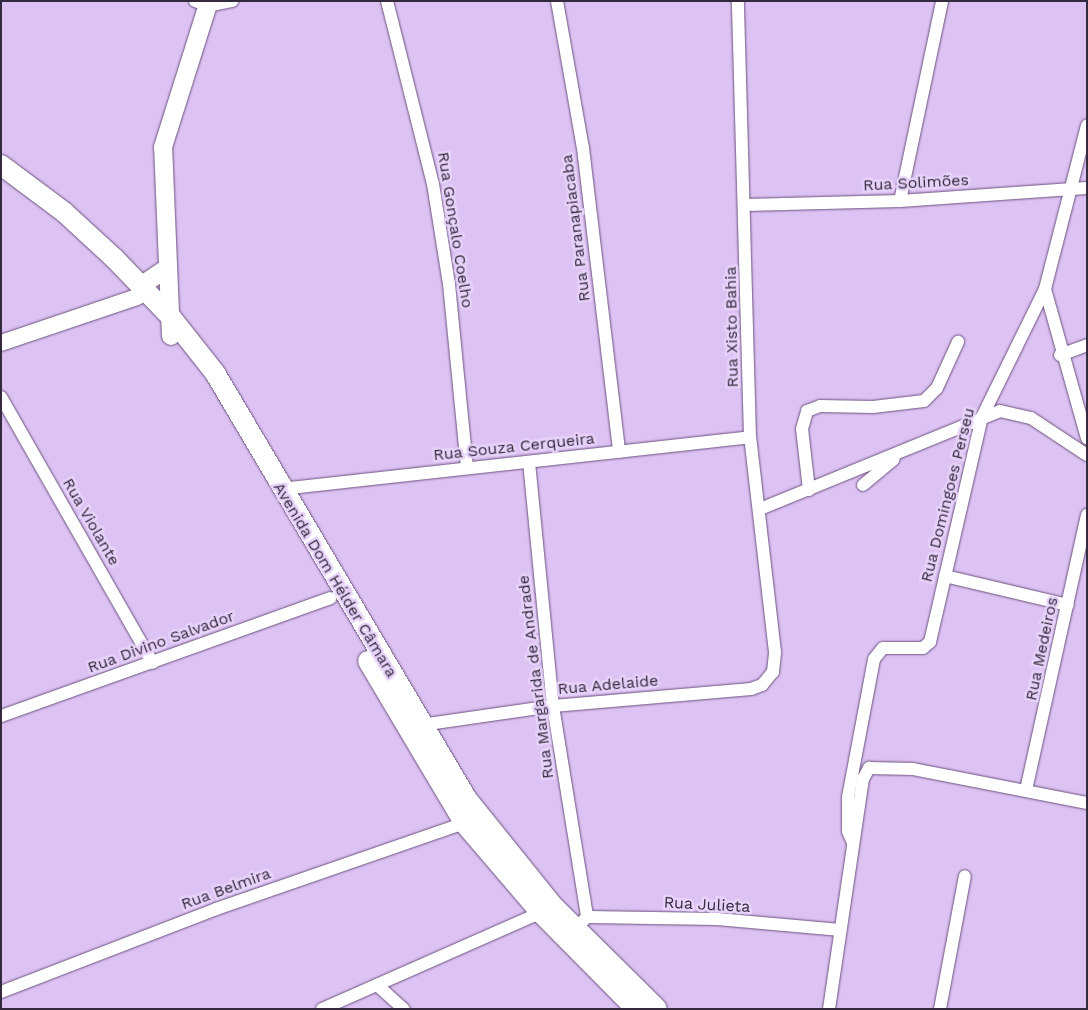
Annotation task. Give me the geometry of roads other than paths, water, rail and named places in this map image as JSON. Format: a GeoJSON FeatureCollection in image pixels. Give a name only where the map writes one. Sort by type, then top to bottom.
{"type":"FeatureCollection","features":[{"type":"Feature","properties":{"kind":"main road"},"geometry":{"type":"LineString","coordinates":[[171,336],[167,268],[165,133],[204,3]]}},
{"type":"Feature","properties":{"kind":"main road","name":"Avenida Dom Hélder Câmara"},"geometry":{"type":"LineString","coordinates":[[1,166],[64,212],[140,291],[204,381],[464,822],[547,909],[636,1009]]}},
{"type":"Feature","properties":{"kind":"main road","name":"Avenida Dom Hélder Câmara"},"geometry":{"type":"LineString","coordinates":[[1,180],[47,212],[170,316],[215,373],[421,726],[467,799],[547,909],[581,922],[657,1009]]}},
{"type":"Feature","properties":{"kind":"main road"},"geometry":{"type":"LineString","coordinates":[[140,291],[167,268]]}},
{"type":"Feature","properties":{"kind":"street"},"geometry":{"type":"LineString","coordinates":[[204,3],[232,1]]}},
{"type":"Feature","properties":{"kind":"street","name":"Rua Gonçalo Coelho"},"geometry":{"type":"LineString","coordinates":[[387,1],[433,184],[449,284],[468,468]]}},
{"type":"Feature","properties":{"kind":"street","name":"Rua Paranapiacaba"},"geometry":{"type":"LineString","coordinates":[[557,1],[583,148],[618,452]]}},
{"type":"Feature","properties":{"kind":"street","name":"Rua Xisto Bahia"},"geometry":{"type":"LineString","coordinates":[[738,1],[746,205],[750,437],[760,510],[775,652]]}},
{"type":"Feature","properties":{"kind":"street"},"geometry":{"type":"LineString","coordinates":[[900,201],[942,1]]}},
{"type":"Feature","properties":{"kind":"street"},"geometry":{"type":"LineString","coordinates":[[1087,125],[1068,189],[1045,289],[1060,354],[1087,438]]}},
{"type":"Feature","properties":{"kind":"street","name":"Rua Solimões"},"geometry":{"type":"LineString","coordinates":[[746,205],[900,201],[1087,188]]}},
{"type":"Feature","properties":{"kind":"street","name":"Rua Domingoes Perseu"},"geometry":{"type":"LineString","coordinates":[[853,843],[848,831],[848,797],[874,659],[879,650],[892,646],[923,648],[933,631],[982,417],[1045,289]]}},
{"type":"Feature","properties":{"kind":"street"},"geometry":{"type":"LineString","coordinates":[[1,343],[140,291]]}},
{"type":"Feature","properties":{"kind":"street"},"geometry":{"type":"LineString","coordinates":[[809,490],[802,420],[807,411],[820,406],[882,407],[924,401],[937,388],[958,342]]}},
{"type":"Feature","properties":{"kind":"street"},"geometry":{"type":"LineString","coordinates":[[1060,354],[1087,345]]}},
{"type":"Feature","properties":{"kind":"street","name":"Rua Violante"},"geometry":{"type":"LineString","coordinates":[[1,397],[153,663]]}},
{"type":"Feature","properties":{"kind":"street"},"geometry":{"type":"LineString","coordinates":[[760,510],[1000,411],[1031,418],[1087,455]]}},
{"type":"Feature","properties":{"kind":"street","name":"Rua Souza Cerqueira"},"geometry":{"type":"LineString","coordinates":[[282,489],[750,437]]}},
{"type":"Feature","properties":{"kind":"street"},"geometry":{"type":"LineString","coordinates":[[863,486],[906,450]]}},
{"type":"Feature","properties":{"kind":"street","name":"Rua Margarida de Andrade"},"geometry":{"type":"LineString","coordinates":[[529,462],[553,706],[581,922]]}},
{"type":"Feature","properties":{"kind":"street","name":"Rua Medeiros"},"geometry":{"type":"LineString","coordinates":[[1026,790],[1087,515]]}},
{"type":"Feature","properties":{"kind":"street"},"geometry":{"type":"LineString","coordinates":[[945,576],[1068,605]]}},
{"type":"Feature","properties":{"kind":"street","name":"Rua Divino Salvador"},"geometry":{"type":"LineString","coordinates":[[1,716],[331,598]]}},
{"type":"Feature","properties":{"kind":"street","name":"Rua Adelaide"},"geometry":{"type":"LineString","coordinates":[[421,726],[553,706],[751,688],[762,685],[772,672],[775,652]]}},
{"type":"Feature","properties":{"kind":"street"},"geometry":{"type":"LineString","coordinates":[[829,1009],[863,779],[869,768],[880,765],[1026,790],[1087,803]]}},
{"type":"Feature","properties":{"kind":"street","name":"Rua Belmira"},"geometry":{"type":"LineString","coordinates":[[1,992],[216,910],[464,822]]}},
{"type":"Feature","properties":{"kind":"street"},"geometry":{"type":"LineString","coordinates":[[940,1009],[965,876]]}},
{"type":"Feature","properties":{"kind":"street"},"geometry":{"type":"LineString","coordinates":[[322,1009],[547,909]]}},
{"type":"Feature","properties":{"kind":"street","name":"Rua Julieta"},"geometry":{"type":"LineString","coordinates":[[581,922],[716,919],[841,930]]}},
{"type":"Feature","properties":{"kind":"street"},"geometry":{"type":"LineString","coordinates":[[377,984],[404,1009]]}}]}
